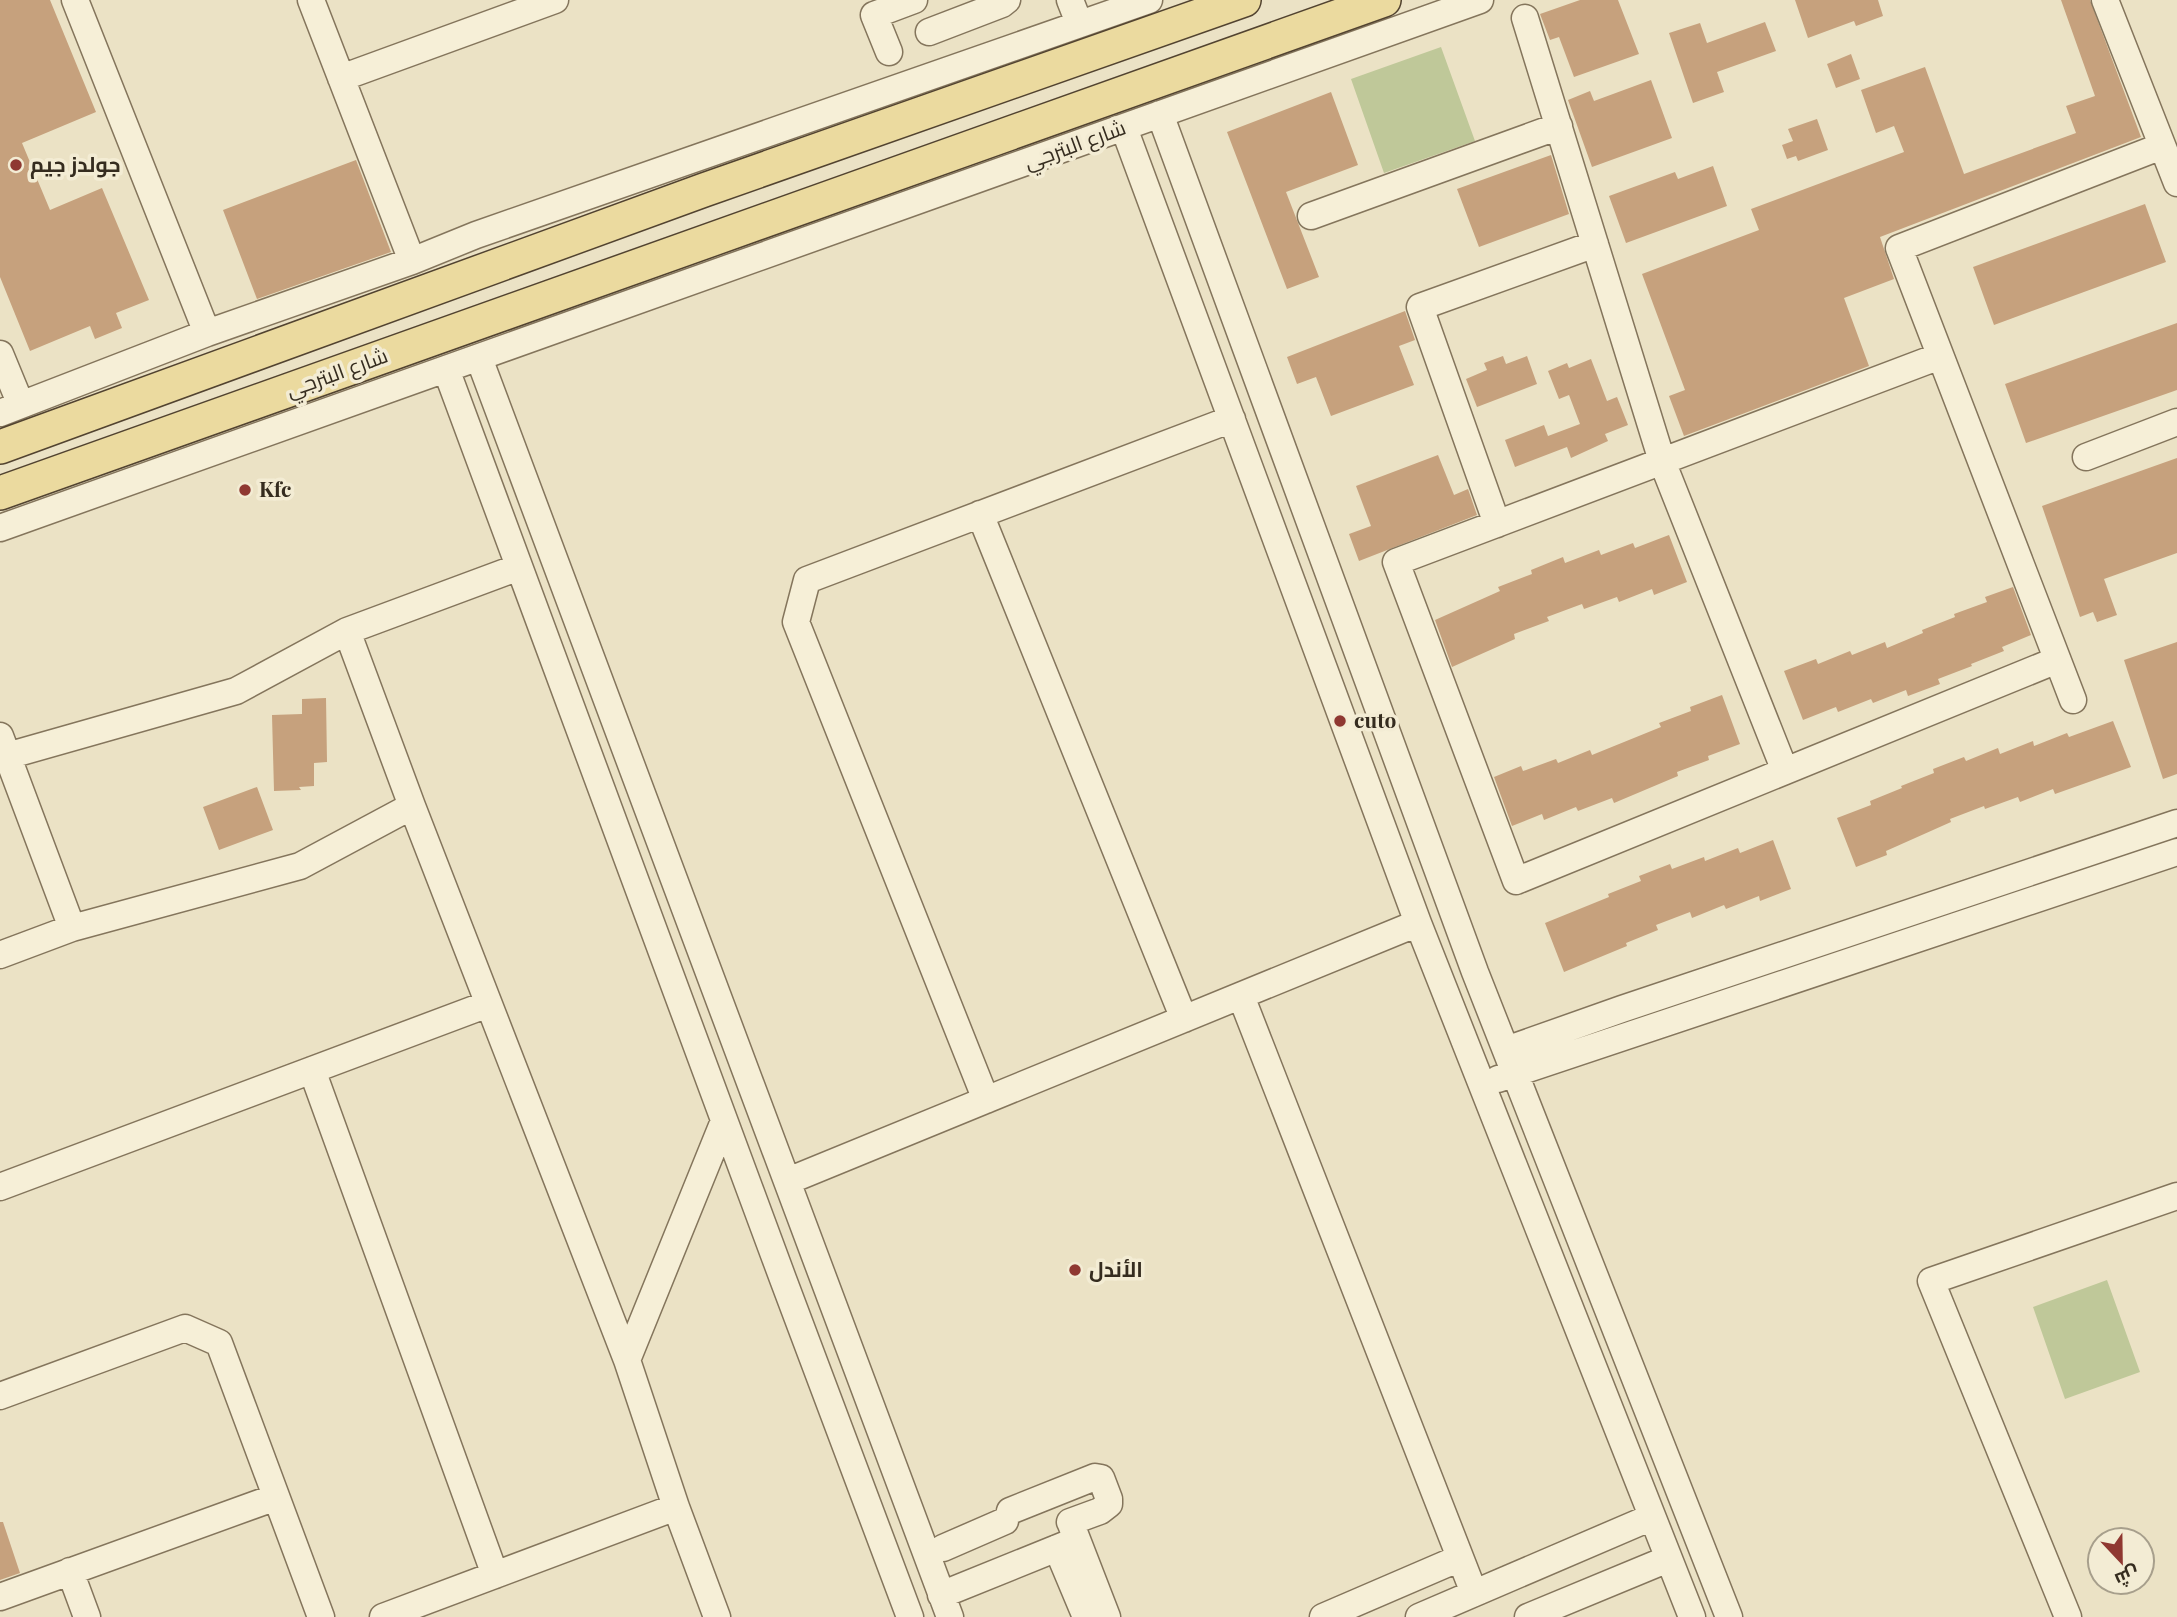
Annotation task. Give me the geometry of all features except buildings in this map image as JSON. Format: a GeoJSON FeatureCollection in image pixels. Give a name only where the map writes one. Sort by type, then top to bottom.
{"type":"FeatureCollection","features":[{"type":"Feature","properties":{"kind":"main road"},"geometry":{"type":"LineString","coordinates":[[0,447],[488,269],[1244,0]]}},
{"type":"Feature","properties":{"kind":"main road","name":"شارع البترجي"},"geometry":{"type":"LineString","coordinates":[[10,489],[1384,0]]}},
{"type":"Feature","properties":{"kind":"main road"},"geometry":{"type":"LineString","coordinates":[[887,126],[902,172]]}},
{"type":"Feature","properties":{"kind":"street"},"geometry":{"type":"LineString","coordinates":[[75,0],[207,333]]}},
{"type":"Feature","properties":{"kind":"street"},"geometry":{"type":"LineString","coordinates":[[312,0],[412,261]]}},
{"type":"Feature","properties":{"kind":"street"},"geometry":{"type":"LineString","coordinates":[[889,52],[871,8],[914,0]]}},
{"type":"Feature","properties":{"kind":"street"},"geometry":{"type":"LineString","coordinates":[[929,32],[1007,0]]}},
{"type":"Feature","properties":{"kind":"street"},"geometry":{"type":"LineString","coordinates":[[0,354],[11,409],[207,333],[412,261],[476,235],[996,52],[1075,12],[1149,0]]}},
{"type":"Feature","properties":{"kind":"street","name":"شارع البترجي"},"geometry":{"type":"LineString","coordinates":[[0,528],[1480,0]]}},
{"type":"Feature","properties":{"kind":"street"},"geometry":{"type":"LineString","coordinates":[[2105,0],[2177,183]]}},
{"type":"Feature","properties":{"kind":"street"},"geometry":{"type":"LineString","coordinates":[[341,78],[545,2]]}},
{"type":"Feature","properties":{"kind":"street"},"geometry":{"type":"LineString","coordinates":[[1525,18],[1662,461],[1785,771]]}},
{"type":"Feature","properties":{"kind":"street"},"geometry":{"type":"LineString","coordinates":[[977,94],[996,52]]}},
{"type":"Feature","properties":{"kind":"street"},"geometry":{"type":"LineString","coordinates":[[1160,114],[1471,959],[1729,1617]]}},
{"type":"Feature","properties":{"kind":"street"},"geometry":{"type":"LineString","coordinates":[[1311,216],[1559,126]]}},
{"type":"Feature","properties":{"kind":"street"},"geometry":{"type":"LineString","coordinates":[[1124,128],[1418,923],[1692,1617]]}},
{"type":"Feature","properties":{"kind":"street"},"geometry":{"type":"LineString","coordinates":[[2073,700],[1899,248],[2162,146]]}},
{"type":"Feature","properties":{"kind":"street"},"geometry":{"type":"LineString","coordinates":[[476,235],[488,269]]}},
{"type":"Feature","properties":{"kind":"street"},"geometry":{"type":"LineString","coordinates":[[1496,524],[1420,307],[1595,244]]}},
{"type":"Feature","properties":{"kind":"street"},"geometry":{"type":"LineString","coordinates":[[669,290],[674,253]]}},
{"type":"Feature","properties":{"kind":"street"},"geometry":{"type":"LineString","coordinates":[[1940,356],[1396,562],[1516,881],[2057,660]]}},
{"type":"Feature","properties":{"kind":"street"},"geometry":{"type":"LineString","coordinates":[[479,358],[946,1606],[988,1576],[1068,1537],[1108,1504],[1104,1483],[1101,1478],[1095,1477],[943,1548]]}},
{"type":"Feature","properties":{"kind":"street"},"geometry":{"type":"LineString","coordinates":[[446,369],[910,1617]]}},
{"type":"Feature","properties":{"kind":"street"},"geometry":{"type":"LineString","coordinates":[[986,1100],[796,622],[807,580],[1232,419]]}},
{"type":"Feature","properties":{"kind":"street"},"geometry":{"type":"LineString","coordinates":[[2086,457],[2177,422]]}},
{"type":"Feature","properties":{"kind":"street"},"geometry":{"type":"LineString","coordinates":[[10,489],[31,517]]}},
{"type":"Feature","properties":{"kind":"street"},"geometry":{"type":"LineString","coordinates":[[981,514],[1184,1019]]}},
{"type":"Feature","properties":{"kind":"street"},"geometry":{"type":"LineString","coordinates":[[72,928],[4,746],[236,691],[347,631],[519,567]]}},
{"type":"Feature","properties":{"kind":"street"},"geometry":{"type":"LineString","coordinates":[[347,631],[626,1360],[676,1507],[718,1617]]}},
{"type":"Feature","properties":{"kind":"street"},"geometry":{"type":"LineString","coordinates":[[0,955],[72,928],[300,866],[412,806]]}},
{"type":"Feature","properties":{"kind":"street"},"geometry":{"type":"LineString","coordinates":[[1482,1085],[1511,1062],[1622,1009],[2177,823]]}},
{"type":"Feature","properties":{"kind":"street"},"geometry":{"type":"LineString","coordinates":[[1511,1062],[2177,852]]}},
{"type":"Feature","properties":{"kind":"street"},"geometry":{"type":"LineString","coordinates":[[788,1181],[1418,923]]}},
{"type":"Feature","properties":{"kind":"street"},"geometry":{"type":"LineString","coordinates":[[1241,996],[1474,1593]]}},
{"type":"Feature","properties":{"kind":"street"},"geometry":{"type":"LineString","coordinates":[[0,1187],[488,1004]]}},
{"type":"Feature","properties":{"kind":"street"},"geometry":{"type":"LineString","coordinates":[[312,1070],[495,1575]]}},
{"type":"Feature","properties":{"kind":"street"},"geometry":{"type":"LineString","coordinates":[[626,1360],[724,1121]]}},
{"type":"Feature","properties":{"kind":"street"},"geometry":{"type":"LineString","coordinates":[[2068,1617],[1931,1281],[2177,1196]]}},
{"type":"Feature","properties":{"kind":"street"},"geometry":{"type":"LineString","coordinates":[[0,1396],[185,1328],[219,1343],[321,1617]]}},
{"type":"Feature","properties":{"kind":"street"},"geometry":{"type":"LineString","coordinates":[[1058,1492],[1086,1617]]}},
{"type":"Feature","properties":{"kind":"street"},"geometry":{"type":"LineString","coordinates":[[0,1597],[276,1497]]}},
{"type":"Feature","properties":{"kind":"street"},"geometry":{"type":"LineString","coordinates":[[383,1617],[676,1507]]}},
{"type":"Feature","properties":{"kind":"street"},"geometry":{"type":"LineString","coordinates":[[1419,1617],[1652,1517]]}},
{"type":"Feature","properties":{"kind":"street"},"geometry":{"type":"LineString","coordinates":[[971,1536],[988,1576]]}},
{"type":"Feature","properties":{"kind":"street"},"geometry":{"type":"LineString","coordinates":[[1068,1537],[1107,1617]]}},
{"type":"Feature","properties":{"kind":"street"},"geometry":{"type":"LineString","coordinates":[[1323,1617],[1460,1558]]}},
{"type":"Feature","properties":{"kind":"street"},"geometry":{"type":"LineString","coordinates":[[1528,1617],[1668,1559]]}},
{"type":"Feature","properties":{"kind":"street"},"geometry":{"type":"LineString","coordinates":[[70,1571],[87,1617]]}},
{"type":"Feature","properties":{"kind":"green space"},"geometry":{"type":"Polygon","coordinates":[[[1441,47],[1475,141],[1384,173],[1351,79],[1441,47]]]}},
{"type":"Feature","properties":{"kind":"green space"},"geometry":{"type":"Polygon","coordinates":[[[2107,1280],[2140,1372],[2065,1399],[2033,1307],[2107,1280]]]}},
{"type":"Feature","properties":{"kind":"place","name":"جولدز جيم"},"geometry":{"type":"Point","coordinates":[16,165]}},
{"type":"Feature","properties":{"kind":"place","name":"Kfc"},"geometry":{"type":"Point","coordinates":[245,490]}},
{"type":"Feature","properties":{"kind":"place","name":"cuto"},"geometry":{"type":"Point","coordinates":[1340,721]}},
{"type":"Feature","properties":{"kind":"place","name":"الأندل"},"geometry":{"type":"Point","coordinates":[1075,1270]}}]}
